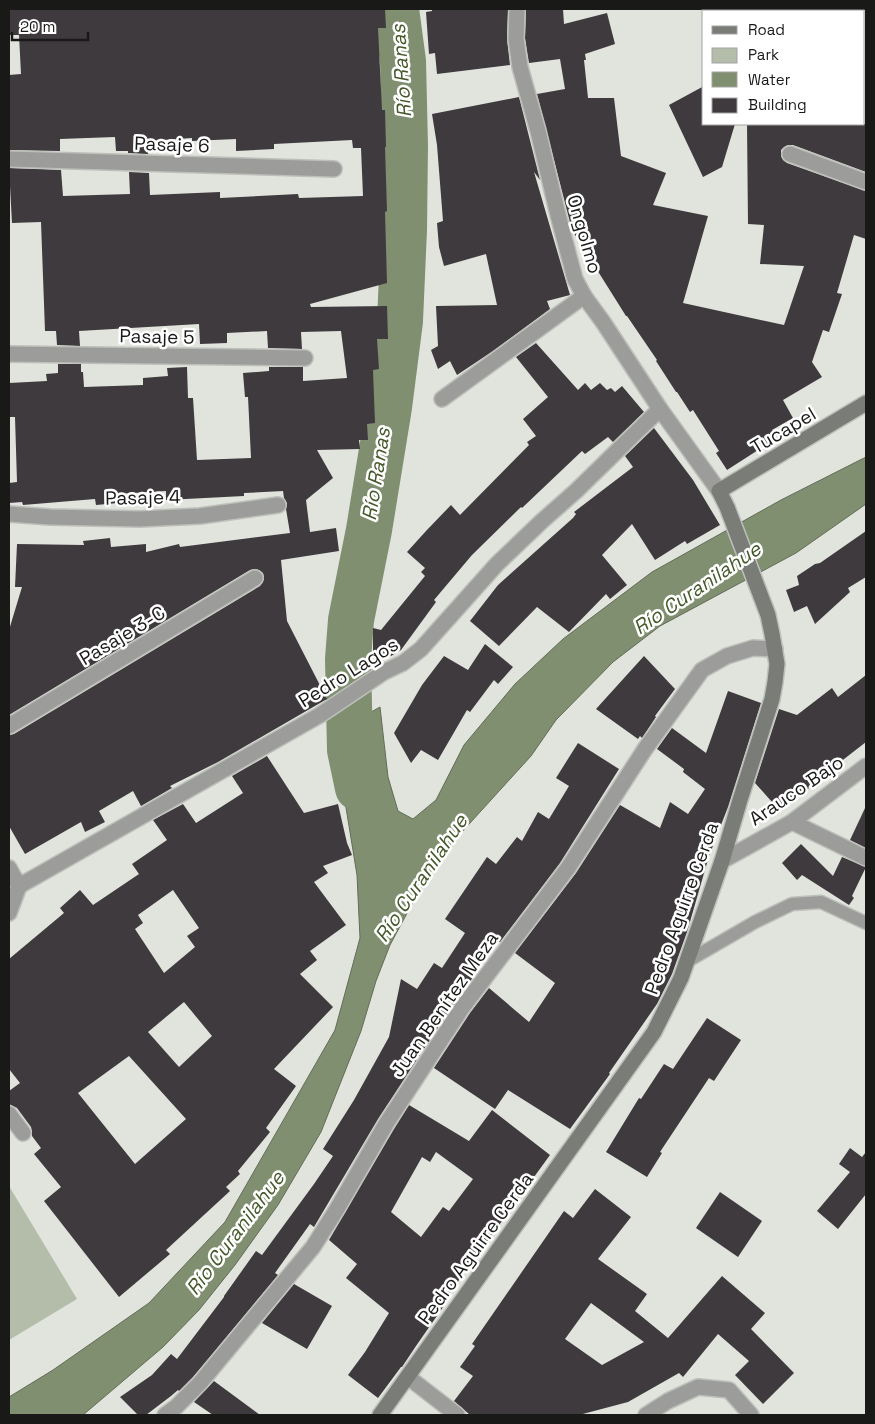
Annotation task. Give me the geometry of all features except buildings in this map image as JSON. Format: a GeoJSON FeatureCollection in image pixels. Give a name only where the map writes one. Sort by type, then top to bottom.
{"type":"FeatureCollection","features":[{"type":"Feature","properties":{"kind":"street","name":"Ongolmo"},"geometry":{"type":"LineString","coordinates":[[516,9],[516,39],[520,67],[575,279],[584,296],[604,322],[660,409],[719,491]]}},
{"type":"Feature","properties":{"kind":"street"},"geometry":{"type":"LineString","coordinates":[[790,154],[866,182]]}},
{"type":"Feature","properties":{"kind":"street","name":"Pasaje 6"},"geometry":{"type":"LineString","coordinates":[[9,159],[334,169]]}},
{"type":"Feature","properties":{"kind":"street"},"geometry":{"type":"LineString","coordinates":[[442,399],[584,296]]}},
{"type":"Feature","properties":{"kind":"street","name":"Pasaje 5"},"geometry":{"type":"LineString","coordinates":[[9,354],[305,358]]}},
{"type":"Feature","properties":{"kind":"street","name":"Tucapel"},"geometry":{"type":"LineString","coordinates":[[719,491],[866,403]]}},
{"type":"Feature","properties":{"kind":"street","name":"Pedro Lagos"},"geometry":{"type":"LineString","coordinates":[[19,886],[320,715],[384,672],[403,663],[421,648],[497,564],[576,491],[660,409]]}},
{"type":"Feature","properties":{"kind":"street","name":"Pedro Aguirre Cerda"},"geometry":{"type":"LineString","coordinates":[[380,1415],[654,1032],[681,978],[722,861],[772,699],[777,664],[768,615],[727,507],[719,491]]}},
{"type":"Feature","properties":{"kind":"street","name":"Pasaje 4"},"geometry":{"type":"LineString","coordinates":[[9,514],[50,518],[140,519],[200,516],[278,505]]}},
{"type":"Feature","properties":{"kind":"street","name":"Pasaje 3-C"},"geometry":{"type":"LineString","coordinates":[[9,726],[255,578]]}},
{"type":"Feature","properties":{"kind":"street","name":"Juan Benítez Meza"},"geometry":{"type":"LineString","coordinates":[[165,1415],[176,1407],[200,1383],[314,1247],[338,1209],[386,1124],[462,1008],[568,868],[645,749],[702,670],[728,656],[753,648],[775,649]]}},
{"type":"Feature","properties":{"kind":"street","name":"Arauco Bajo"},"geometry":{"type":"LineString","coordinates":[[722,861],[792,822],[866,766]]}},
{"type":"Feature","properties":{"kind":"street"},"geometry":{"type":"LineString","coordinates":[[792,822],[866,858]]}},
{"type":"Feature","properties":{"kind":"street"},"geometry":{"type":"LineString","coordinates":[[9,868],[19,886],[9,913]]}},
{"type":"Feature","properties":{"kind":"street"},"geometry":{"type":"LineString","coordinates":[[9,1114],[23,1133]]}},
{"type":"Feature","properties":{"kind":"street"},"geometry":{"type":"LineString","coordinates":[[408,1377],[457,1415]]}},
{"type":"Feature","properties":{"kind":"street"},"geometry":{"type":"LineString","coordinates":[[646,1415],[668,1401],[698,1387],[729,1390],[751,1415]]}},
{"type":"Feature","properties":{"kind":"lane"},"geometry":{"type":"LineString","coordinates":[[686,962],[755,922],[792,904],[821,902],[866,923]]}},
{"type":"Feature","properties":{"kind":"green space"},"geometry":{"type":"Polygon","coordinates":[[[9,1186],[77,1299],[9,1340],[9,1186]]]}},
{"type":"Feature","properties":{"kind":"water","name":"Río Curanilahue"},"geometry":{"type":"Polygon","coordinates":[[[866,457],[866,504],[796,553],[660,626],[613,662],[556,720],[531,756],[440,856],[390,945],[376,981],[361,1031],[321,1132],[278,1205],[235,1265],[199,1310],[163,1347],[83,1415],[9,1415],[9,1397],[53,1370],[149,1303],[225,1222],[335,1030],[360,938],[357,875],[342,783],[339,730],[380,707],[388,777],[398,811],[413,819],[436,800],[464,745],[515,684],[563,639],[652,572],[781,500],[866,457]]]}},
{"type":"Feature","properties":{"kind":"waterway","name":"Río Ranas"},"geometry":{"type":"LineString","coordinates":[[358,788],[350,750],[348,659],[351,620],[369,530],[389,407],[400,321],[405,146],[403,61],[396,9]]}}]}
